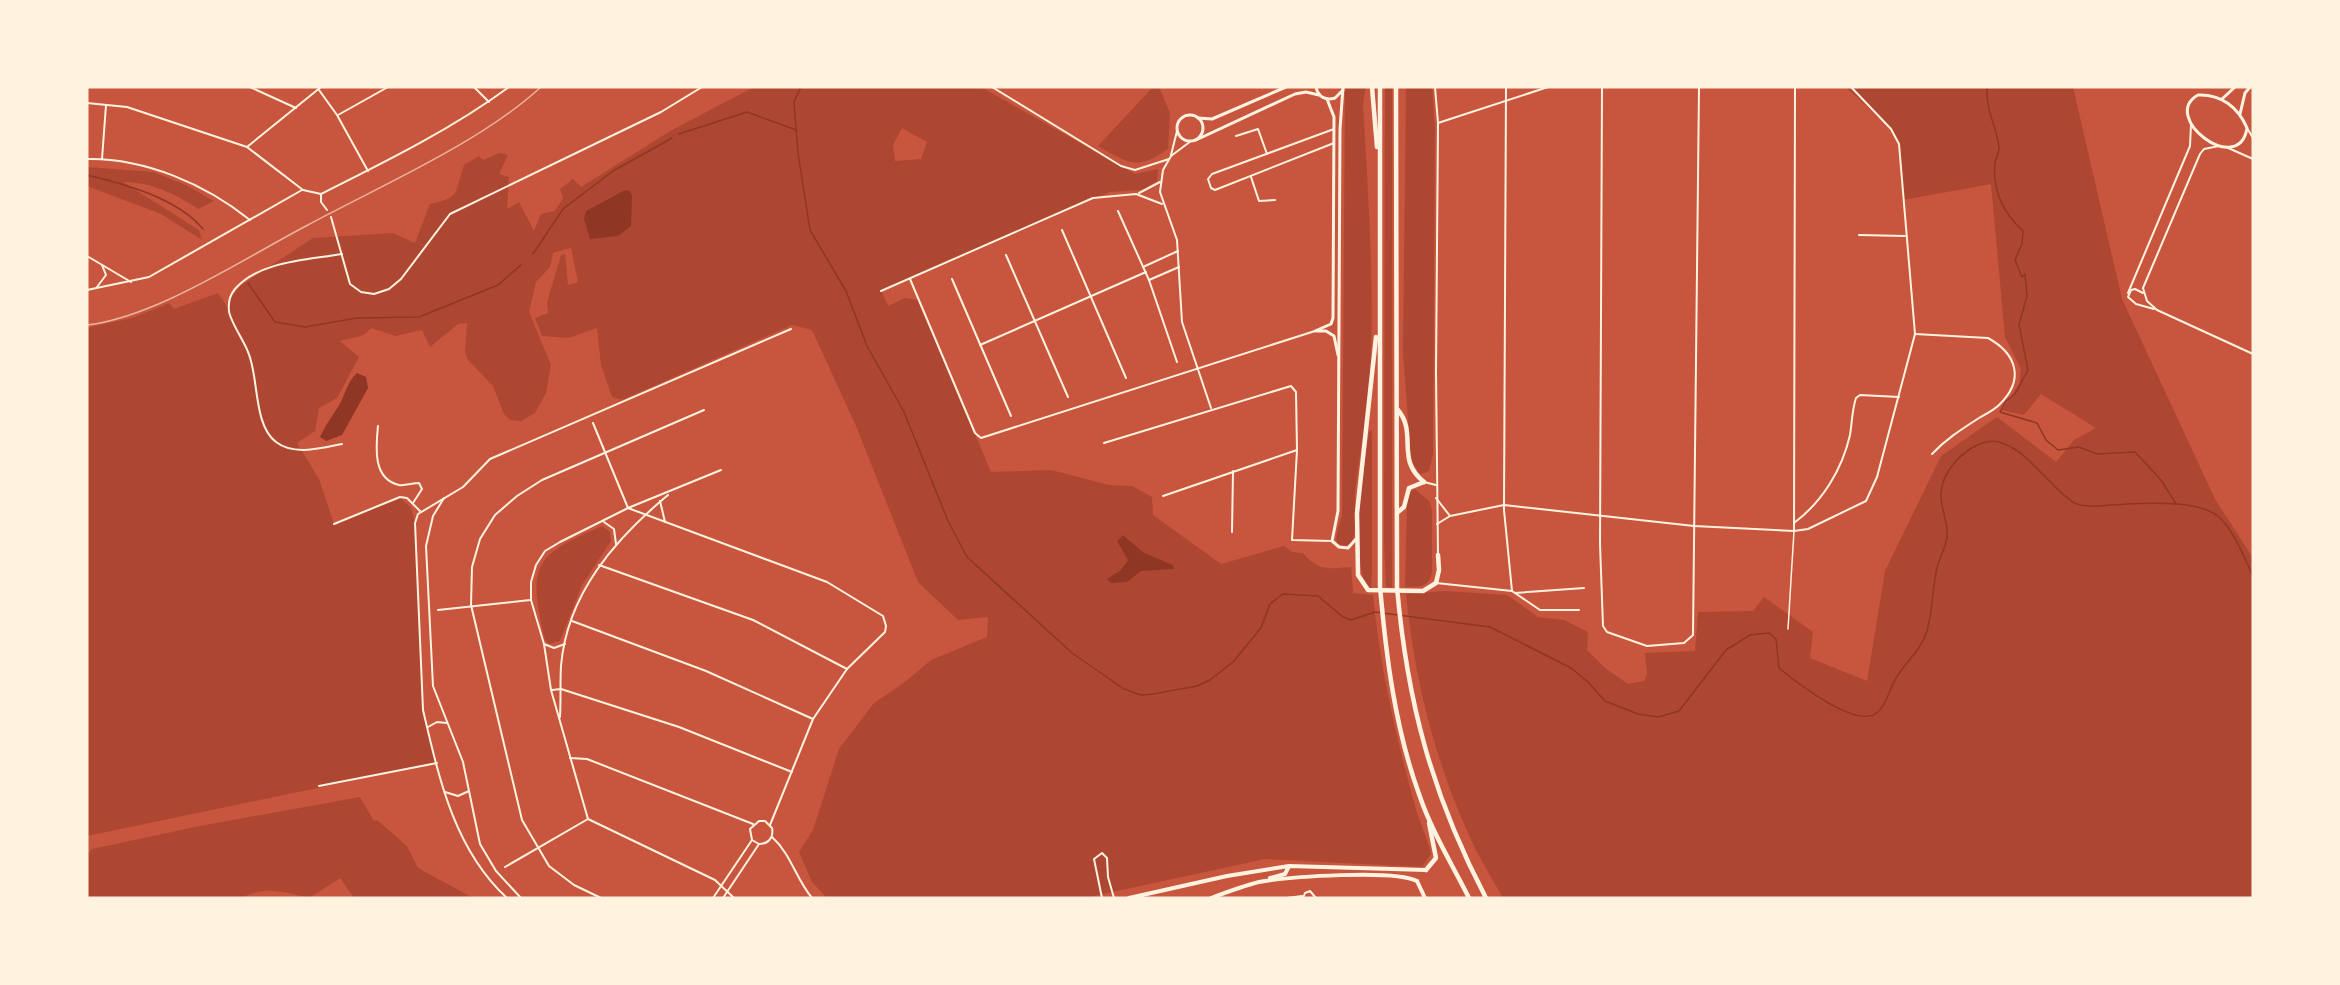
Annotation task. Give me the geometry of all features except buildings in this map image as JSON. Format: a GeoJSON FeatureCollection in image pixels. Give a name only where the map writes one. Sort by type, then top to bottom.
{"type":"FeatureCollection","features":[{"type":"Feature","properties":{"kind":"highway"},"geometry":{"type":"LineString","coordinates":[[1372,87],[1375,104],[1379,217]]}},
{"type":"Feature","properties":{"kind":"highway"},"geometry":{"type":"LineString","coordinates":[[1380,87],[1378,302],[1380,586],[1384,634],[1399,729],[1427,814],[1436,858],[1426,870]]}},
{"type":"Feature","properties":{"kind":"highway"},"geometry":{"type":"LineString","coordinates":[[1398,87],[1396,94],[1397,587],[1402,636],[1417,725],[1436,788],[1458,846],[1486,898]]}},
{"type":"Feature","properties":{"kind":"highway"},"geometry":{"type":"LineString","coordinates":[[1378,302],[1370,403],[1357,513],[1357,567],[1363,586],[1373,591],[1423,591],[1436,583],[1439,570],[1438,555]]}},
{"type":"Feature","properties":{"kind":"highway"},"geometry":{"type":"LineString","coordinates":[[1398,411],[1407,424],[1408,461],[1415,474],[1424,482],[1409,488],[1404,507],[1398,512]]}},
{"type":"Feature","properties":{"kind":"highway"},"geometry":{"type":"LineString","coordinates":[[1427,814],[1468,898]]}},
{"type":"Feature","properties":{"kind":"main road"},"geometry":{"type":"LineString","coordinates":[[1129,898],[1227,876],[1289,866],[1426,870]]}},
{"type":"Feature","properties":{"kind":"main road"},"geometry":{"type":"LineString","coordinates":[[1211,898],[1285,874],[1289,866]]}},
{"type":"Feature","properties":{"kind":"main road"},"geometry":{"type":"LineString","coordinates":[[1425,898],[1417,881],[1418,876],[1426,870]]}},
{"type":"Feature","properties":{"kind":"main road"},"geometry":{"type":"LineString","coordinates":[[1258,883],[1336,876],[1405,877],[1417,881]]}},
{"type":"Feature","properties":{"kind":"street"},"geometry":{"type":"LineString","coordinates":[[250,87],[296,108]]}},
{"type":"Feature","properties":{"kind":"street"},"geometry":{"type":"LineString","coordinates":[[337,115],[388,87]]}},
{"type":"Feature","properties":{"kind":"street"},"geometry":{"type":"LineString","coordinates":[[474,87],[489,102]]}},
{"type":"Feature","properties":{"kind":"street"},"geometry":{"type":"LineString","coordinates":[[87,103],[127,107],[247,147],[303,190],[321,194],[368,171],[489,102],[509,87]]}},
{"type":"Feature","properties":{"kind":"street"},"geometry":{"type":"LineString","coordinates":[[331,217],[350,284],[360,292],[374,294],[389,289],[401,279],[450,214],[643,121],[702,87]]}},
{"type":"Feature","properties":{"kind":"street"},"geometry":{"type":"LineString","coordinates":[[992,87],[1121,166],[1135,170],[1170,157],[1191,141]]}},
{"type":"Feature","properties":{"kind":"street"},"geometry":{"type":"LineString","coordinates":[[1211,408],[1182,322],[1177,240],[1162,204],[1160,182],[1170,157],[1178,122],[1182,117],[1191,115],[1212,119],[1286,87]]}},
{"type":"Feature","properties":{"kind":"street"},"geometry":{"type":"LineString","coordinates":[[1316,87],[1319,95]]}},
{"type":"Feature","properties":{"kind":"street"},"geometry":{"type":"LineString","coordinates":[[1176,131],[1182,139],[1196,140],[1295,94],[1306,92],[1327,99],[1339,96],[1343,87]]}},
{"type":"Feature","properties":{"kind":"street"},"geometry":{"type":"LineString","coordinates":[[1332,541],[1338,511],[1340,129],[1343,87]]}},
{"type":"Feature","properties":{"kind":"street"},"geometry":{"type":"LineString","coordinates":[[1436,87],[1438,123],[1436,485],[1438,555]]}},
{"type":"Feature","properties":{"kind":"street"},"geometry":{"type":"LineString","coordinates":[[1506,87],[1504,505],[1512,591]]}},
{"type":"Feature","properties":{"kind":"street"},"geometry":{"type":"LineString","coordinates":[[1438,123],[1548,87]]}},
{"type":"Feature","properties":{"kind":"street"},"geometry":{"type":"LineString","coordinates":[[1602,87],[1602,517],[1600,544],[1604,629],[1647,646],[1684,643],[1693,635],[1699,87]]}},
{"type":"Feature","properties":{"kind":"street"},"geometry":{"type":"LineString","coordinates":[[1794,531],[1795,87]]}},
{"type":"Feature","properties":{"kind":"street"},"geometry":{"type":"LineString","coordinates":[[1437,524],[1450,516],[1504,505],[1694,526],[1794,531],[1808,529],[1869,498],[1915,334],[1899,144],[1891,129],[1851,87]]}},
{"type":"Feature","properties":{"kind":"street"},"geometry":{"type":"LineString","coordinates":[[2222,99],[2235,87]]}},
{"type":"Feature","properties":{"kind":"street"},"geometry":{"type":"LineString","coordinates":[[2240,115],[2242,103],[2250,87]]}},
{"type":"Feature","properties":{"kind":"street"},"geometry":{"type":"LineString","coordinates":[[247,147],[320,88],[368,171]]}},
{"type":"Feature","properties":{"kind":"street"},"geometry":{"type":"LineString","coordinates":[[2253,138],[2240,115],[2222,99],[2206,95],[2192,98],[2186,111],[2191,124],[2203,137],[2253,159]]}},
{"type":"Feature","properties":{"kind":"street"},"geometry":{"type":"LineString","coordinates":[[910,279],[975,434],[981,438],[1198,371],[1315,331],[1333,321],[1334,117],[1327,99]]}},
{"type":"Feature","properties":{"kind":"street"},"geometry":{"type":"LineString","coordinates":[[102,159],[106,104]]}},
{"type":"Feature","properties":{"kind":"street"},"geometry":{"type":"LineString","coordinates":[[1196,140],[1203,132],[1202,122],[1198,118]]}},
{"type":"Feature","properties":{"kind":"street"},"geometry":{"type":"LineString","coordinates":[[2191,124],[2190,146],[2128,293],[2131,301],[2136,304],[2157,310],[2253,354]]}},
{"type":"Feature","properties":{"kind":"street"},"geometry":{"type":"LineString","coordinates":[[2226,147],[2239,145],[2244,140],[2247,128]]}},
{"type":"Feature","properties":{"kind":"street"},"geometry":{"type":"LineString","coordinates":[[1236,136],[1258,129],[1267,154]]}},
{"type":"Feature","properties":{"kind":"street"},"geometry":{"type":"LineString","coordinates":[[1334,129],[1212,174],[1208,179],[1211,188],[1215,190],[1334,143]]}},
{"type":"Feature","properties":{"kind":"street"},"geometry":{"type":"LineString","coordinates":[[2144,294],[2146,276],[2200,154],[2204,149],[2220,146]]}},
{"type":"Feature","properties":{"kind":"street"},"geometry":{"type":"LineString","coordinates":[[87,159],[102,159],[156,170],[186,181],[213,195],[251,220]]}},
{"type":"Feature","properties":{"kind":"street"},"geometry":{"type":"LineString","coordinates":[[1251,177],[1259,201],[1275,200]]}},
{"type":"Feature","properties":{"kind":"street"},"geometry":{"type":"LineString","coordinates":[[881,291],[1093,198],[1136,194],[1160,182]]}},
{"type":"Feature","properties":{"kind":"street"},"geometry":{"type":"LineString","coordinates":[[87,290],[132,283],[168,268],[303,190]]}},
{"type":"Feature","properties":{"kind":"street"},"geometry":{"type":"LineString","coordinates":[[321,194],[321,202],[327,210]]}},
{"type":"Feature","properties":{"kind":"street"},"geometry":{"type":"LineString","coordinates":[[1136,194],[1162,204]]}},
{"type":"Feature","properties":{"kind":"street"},"geometry":{"type":"LineString","coordinates":[[1118,211],[1146,272],[1177,362]]}},
{"type":"Feature","properties":{"kind":"street"},"geometry":{"type":"LineString","coordinates":[[1062,230],[1126,378]]}},
{"type":"Feature","properties":{"kind":"street"},"geometry":{"type":"LineString","coordinates":[[1859,235],[1905,236]]}},
{"type":"Feature","properties":{"kind":"street"},"geometry":{"type":"LineString","coordinates":[[1143,267],[1178,251]]}},
{"type":"Feature","properties":{"kind":"street"},"geometry":{"type":"LineString","coordinates":[[342,254],[256,273],[234,291],[230,299],[229,312],[250,354],[266,430],[275,442],[288,448],[309,450],[342,444]]}},
{"type":"Feature","properties":{"kind":"street"},"geometry":{"type":"LineString","coordinates":[[1006,255],[1068,397]]}},
{"type":"Feature","properties":{"kind":"street"},"geometry":{"type":"LineString","coordinates":[[87,256],[132,283]]}},
{"type":"Feature","properties":{"kind":"street"},"geometry":{"type":"LineString","coordinates":[[94,289],[100,285],[106,275],[102,265]]}},
{"type":"Feature","properties":{"kind":"street"},"geometry":{"type":"LineString","coordinates":[[1149,280],[1179,267]]}},
{"type":"Feature","properties":{"kind":"street"},"geometry":{"type":"LineString","coordinates":[[980,345],[1146,272]]}},
{"type":"Feature","properties":{"kind":"street"},"geometry":{"type":"LineString","coordinates":[[952,279],[1011,416]]}},
{"type":"Feature","properties":{"kind":"street"},"geometry":{"type":"LineString","coordinates":[[2128,293],[2135,289],[2144,294],[2157,310]]}},
{"type":"Feature","properties":{"kind":"street"},"geometry":{"type":"LineString","coordinates":[[507,898],[473,858],[457,831],[427,728],[423,710],[415,523],[420,511],[432,507],[462,487],[490,459],[791,329]]}},
{"type":"Feature","properties":{"kind":"street"},"geometry":{"type":"LineString","coordinates":[[1315,331],[1326,331],[1334,336],[1339,366]]}},
{"type":"Feature","properties":{"kind":"street"},"geometry":{"type":"LineString","coordinates":[[1915,334],[1988,338],[2008,354],[2014,362],[2016,372],[2014,383],[1999,405],[1944,441],[1932,454]]}},
{"type":"Feature","properties":{"kind":"street"},"geometry":{"type":"LineString","coordinates":[[1104,443],[1211,408],[1291,386],[1296,392],[1297,450],[1292,540],[1332,541],[1343,549],[1354,544],[1357,513]]}},
{"type":"Feature","properties":{"kind":"street"},"geometry":{"type":"LineString","coordinates":[[1794,523],[1812,510],[1836,473],[1846,449],[1856,398],[1860,395],[1899,397]]}},
{"type":"Feature","properties":{"kind":"street"},"geometry":{"type":"LineString","coordinates":[[602,898],[574,885],[549,866],[522,820],[471,605],[472,567],[480,539],[495,515],[517,496],[542,480],[704,410]]}},
{"type":"Feature","properties":{"kind":"street"},"geometry":{"type":"LineString","coordinates":[[593,423],[628,508],[827,582],[883,616],[885,632],[847,669],[813,719],[770,825],[772,837],[783,847],[804,888],[812,898]]}},
{"type":"Feature","properties":{"kind":"street"},"geometry":{"type":"LineString","coordinates":[[378,426],[376,445],[378,465],[383,476],[400,485],[419,483],[422,489],[413,503]]}},
{"type":"Feature","properties":{"kind":"street"},"geometry":{"type":"LineString","coordinates":[[1162,496],[1297,450]]}},
{"type":"Feature","properties":{"kind":"street"},"geometry":{"type":"LineString","coordinates":[[721,470],[670,493],[628,508],[545,551],[536,565],[531,582],[531,600],[544,644],[551,690],[588,819],[674,858],[722,885],[734,898]]}},
{"type":"Feature","properties":{"kind":"street"},"geometry":{"type":"LineString","coordinates":[[1232,532],[1233,471]]}},
{"type":"Feature","properties":{"kind":"street"},"geometry":{"type":"LineString","coordinates":[[1424,482],[1436,485]]}},
{"type":"Feature","properties":{"kind":"street"},"geometry":{"type":"LineString","coordinates":[[560,718],[566,644],[585,587],[616,544],[645,514],[670,493]]}},
{"type":"Feature","properties":{"kind":"street"},"geometry":{"type":"LineString","coordinates":[[334,524],[400,497],[413,503],[420,511]]}},
{"type":"Feature","properties":{"kind":"street"},"geometry":{"type":"LineString","coordinates":[[445,498],[433,516],[426,546],[430,670],[435,694],[463,762],[480,844],[496,871],[521,898]]}},
{"type":"Feature","properties":{"kind":"street"},"geometry":{"type":"LineString","coordinates":[[1436,498],[1450,516]]}},
{"type":"Feature","properties":{"kind":"street"},"geometry":{"type":"LineString","coordinates":[[660,501],[665,522]]}},
{"type":"Feature","properties":{"kind":"street"},"geometry":{"type":"LineString","coordinates":[[602,522],[614,529],[616,544]]}},
{"type":"Feature","properties":{"kind":"street"},"geometry":{"type":"LineString","coordinates":[[599,565],[753,620],[847,669]]}},
{"type":"Feature","properties":{"kind":"street"},"geometry":{"type":"LineString","coordinates":[[1436,583],[1512,591],[1540,610],[1579,610]]}},
{"type":"Feature","properties":{"kind":"street"},"geometry":{"type":"LineString","coordinates":[[1515,593],[1584,588]]}},
{"type":"Feature","properties":{"kind":"street"},"geometry":{"type":"LineString","coordinates":[[438,610],[531,600]]}},
{"type":"Feature","properties":{"kind":"street"},"geometry":{"type":"LineString","coordinates":[[572,621],[706,671],[813,719]]}},
{"type":"Feature","properties":{"kind":"street"},"geometry":{"type":"LineString","coordinates":[[544,644],[555,648],[566,644]]}},
{"type":"Feature","properties":{"kind":"street"},"geometry":{"type":"LineString","coordinates":[[551,690],[561,689],[679,727],[792,772]]}},
{"type":"Feature","properties":{"kind":"street"},"geometry":{"type":"LineString","coordinates":[[427,728],[437,722],[447,723]]}},
{"type":"Feature","properties":{"kind":"street"},"geometry":{"type":"LineString","coordinates":[[570,758],[587,759],[753,824]]}},
{"type":"Feature","properties":{"kind":"street"},"geometry":{"type":"LineString","coordinates":[[319,786],[437,763]]}},
{"type":"Feature","properties":{"kind":"street"},"geometry":{"type":"LineString","coordinates":[[445,792],[458,796],[469,791]]}},
{"type":"Feature","properties":{"kind":"street"},"geometry":{"type":"LineString","coordinates":[[505,867],[588,819]]}},
{"type":"Feature","properties":{"kind":"street"},"geometry":{"type":"LineString","coordinates":[[713,898],[752,840],[750,829],[753,824],[759,821],[770,825]]}},
{"type":"Feature","properties":{"kind":"street"},"geometry":{"type":"LineString","coordinates":[[752,840],[764,844],[772,837]]}},
{"type":"Feature","properties":{"kind":"street"},"geometry":{"type":"LineString","coordinates":[[723,898],[759,844]]}},
{"type":"Feature","properties":{"kind":"street"},"geometry":{"type":"LineString","coordinates":[[1102,898],[1094,859],[1102,853],[1107,858],[1108,877],[1114,898]]}},
{"type":"Feature","properties":{"kind":"street"},"geometry":{"type":"LineString","coordinates":[[1287,898],[1303,897],[1310,891],[1316,898]]}},
{"type":"Feature","properties":{"kind":"street"},"geometry":{"type":"LineString","coordinates":[[253,898],[299,898]]}},
{"type":"Feature","properties":{"kind":"lane"},"geometry":{"type":"LineString","coordinates":[[1788,629],[1794,531]]}},
{"type":"Feature","properties":{"kind":"shaded area"},"geometry":{"type":"Polygon","coordinates":[[[754,87],[981,87],[1135,174],[1158,169],[1157,181],[1142,190],[1110,192],[882,292],[888,306],[905,298],[918,300],[991,472],[1051,470],[1109,485],[1132,486],[1152,497],[1153,515],[1221,564],[1284,546],[1292,552],[1303,553],[1308,559],[1324,568],[1351,567],[1353,593],[1373,595],[1384,674],[1395,725],[1416,809],[1431,854],[1422,867],[1265,859],[1085,898],[827,898],[812,882],[799,852],[813,830],[839,749],[874,703],[905,682],[931,660],[987,637],[988,617],[958,620],[918,582],[856,426],[812,330],[792,325],[622,400],[612,397],[601,365],[597,328],[569,338],[542,336],[535,318],[548,313],[547,302],[561,255],[565,254],[568,285],[578,282],[571,248],[553,253],[550,267],[536,282],[529,312],[551,365],[546,393],[535,413],[521,421],[510,420],[504,414],[493,386],[468,360],[465,352],[467,323],[458,324],[430,347],[422,330],[396,336],[371,328],[364,335],[340,341],[359,357],[337,398],[319,408],[315,431],[297,443],[319,479],[334,524],[400,497],[411,508],[415,523],[423,710],[437,763],[87,836],[87,328],[132,318],[169,303],[174,309],[218,293],[229,309],[231,298],[240,286],[313,238],[393,233],[415,243],[430,204],[452,196],[464,165],[479,156],[483,160],[500,153],[508,155],[499,174],[509,177],[507,209],[519,202],[534,231],[541,214],[555,211],[563,198],[560,189],[573,179],[581,187],[672,130],[754,87]],[[902,128],[893,145],[895,161],[921,159],[927,142],[902,128]]]}},
{"type":"Feature","properties":{"kind":"shaded area"},"geometry":{"type":"Polygon","coordinates":[[[1153,87],[1159,87],[1170,113],[1168,149],[1148,160],[1133,162],[1117,157],[1098,146],[1153,87]]]}},
{"type":"Feature","properties":{"kind":"shaded area"},"geometry":{"type":"Polygon","coordinates":[[[1345,87],[1366,87],[1363,103],[1372,309],[1370,377],[1355,491],[1354,534],[1350,544],[1343,546],[1337,543],[1336,536],[1342,516],[1345,87]]]}},
{"type":"Feature","properties":{"kind":"shaded area"},"geometry":{"type":"Polygon","coordinates":[[[1385,87],[1392,87],[1392,588],[1386,587],[1384,541],[1385,87]]]}},
{"type":"Feature","properties":{"kind":"shaded area"},"geometry":{"type":"Polygon","coordinates":[[[1406,87],[1432,87],[1435,127],[1433,454],[1429,471],[1420,474],[1411,460],[1403,352],[1406,87]]]}},
{"type":"Feature","properties":{"kind":"shaded area"},"geometry":{"type":"Polygon","coordinates":[[[1846,87],[2073,87],[2122,299],[2215,499],[2253,558],[2253,898],[1503,898],[1476,850],[1445,776],[1427,716],[1414,655],[1406,594],[1445,591],[1507,595],[1538,617],[1564,620],[1588,632],[1587,650],[1605,668],[1628,684],[1644,681],[1647,674],[1645,653],[1695,651],[1698,612],[1753,611],[1764,597],[1813,632],[1810,658],[1867,681],[1885,571],[1941,456],[1997,417],[2056,462],[2074,440],[2096,428],[2041,394],[2024,415],[2002,410],[2019,384],[2021,369],[2005,337],[1991,184],[1903,200],[1899,144],[1891,129],[1846,87]]]}},
{"type":"Feature","properties":{"kind":"shaded area"},"geometry":{"type":"Polygon","coordinates":[[[87,167],[153,172],[186,185],[214,201],[198,209],[163,190],[143,184],[123,182],[199,230],[202,240],[161,214],[87,186],[87,167]]]}},
{"type":"Feature","properties":{"kind":"shaded area"},"geometry":{"type":"Polygon","coordinates":[[[625,190],[630,191],[632,196],[631,226],[618,236],[590,239],[584,219],[586,211],[625,190]]]}},
{"type":"Feature","properties":{"kind":"shaded area"},"geometry":{"type":"Polygon","coordinates":[[[357,373],[366,377],[368,388],[342,435],[326,441],[320,437],[357,373]]]}},
{"type":"Feature","properties":{"kind":"shaded area"},"geometry":{"type":"Polygon","coordinates":[[[1372,430],[1371,588],[1364,578],[1358,539],[1364,466],[1369,432],[1372,430]]]}},
{"type":"Feature","properties":{"kind":"shaded area"},"geometry":{"type":"Polygon","coordinates":[[[1415,489],[1429,501],[1432,510],[1432,572],[1426,584],[1405,587],[1407,500],[1410,492],[1415,489]]]}},
{"type":"Feature","properties":{"kind":"shaded area"},"geometry":{"type":"Polygon","coordinates":[[[602,526],[610,532],[611,541],[582,585],[560,641],[549,644],[545,640],[537,595],[537,579],[541,566],[561,546],[602,526]]]}},
{"type":"Feature","properties":{"kind":"shaded area"},"geometry":{"type":"Polygon","coordinates":[[[1123,535],[1144,553],[1173,565],[1174,569],[1141,571],[1127,582],[1111,583],[1107,579],[1121,570],[1128,560],[1117,541],[1123,535]]]}},
{"type":"Feature","properties":{"kind":"shaded area"},"geometry":{"type":"Polygon","coordinates":[[[360,797],[374,821],[377,820],[407,846],[418,868],[473,898],[354,898],[340,878],[309,898],[266,891],[242,898],[87,898],[87,855],[92,849],[200,826],[360,797]]]}},
{"type":"Feature","properties":{"kind":"waterway"},"geometry":{"type":"LineString","coordinates":[[801,87],[794,102],[798,153],[810,230],[846,291],[867,346],[904,412],[948,521],[967,557],[1072,653],[1124,689],[1141,695],[1197,686],[1210,680],[1233,662],[1261,628],[1270,604],[1283,594],[1318,596],[1343,617],[1351,620],[1375,612],[1490,627],[1571,668],[1605,701],[1638,714],[1658,717],[1679,711],[1726,650],[1750,635],[1769,633],[1776,639],[1779,668],[1827,702],[1856,715],[1869,716],[1878,712],[1884,705],[1895,680],[1921,645],[1927,631],[1937,568],[1947,538],[1941,499],[1942,485],[1956,461],[1970,449],[1986,442],[1998,442],[2021,454],[2064,495],[2077,504],[2090,506],[2185,505],[2213,513],[2222,520],[2231,533],[2253,576]]}},
{"type":"Feature","properties":{"kind":"waterway"},"geometry":{"type":"LineString","coordinates":[[1987,87],[1988,104],[1999,147],[1995,162],[1995,183],[2005,209],[2023,231],[2022,244],[2015,260],[2022,277],[2025,274],[2027,296],[2019,325],[2028,370],[2015,394],[2006,401],[2000,412],[2037,423],[2046,440],[2058,450],[2079,447],[2097,454],[2135,452],[2161,480],[2176,504]]}},
{"type":"Feature","properties":{"kind":"waterway"},"geometry":{"type":"LineString","coordinates":[[679,134],[747,112],[796,130]]}},
{"type":"Feature","properties":{"kind":"waterway"},"geometry":{"type":"LineString","coordinates":[[533,254],[563,209],[613,171],[672,138]]}},
{"type":"Feature","properties":{"kind":"waterway"},"geometry":{"type":"LineString","coordinates":[[87,175],[150,194],[179,209],[203,229]]}},
{"type":"Feature","properties":{"kind":"waterway"},"geometry":{"type":"LineString","coordinates":[[248,283],[275,322],[305,327],[357,318],[419,317],[498,285],[521,265]]}},
{"type":"Feature","properties":{"kind":"railway"},"geometry":{"type":"LineString","coordinates":[[87,325],[114,320],[141,311],[199,285],[459,145],[489,127],[541,87]]}}]}
